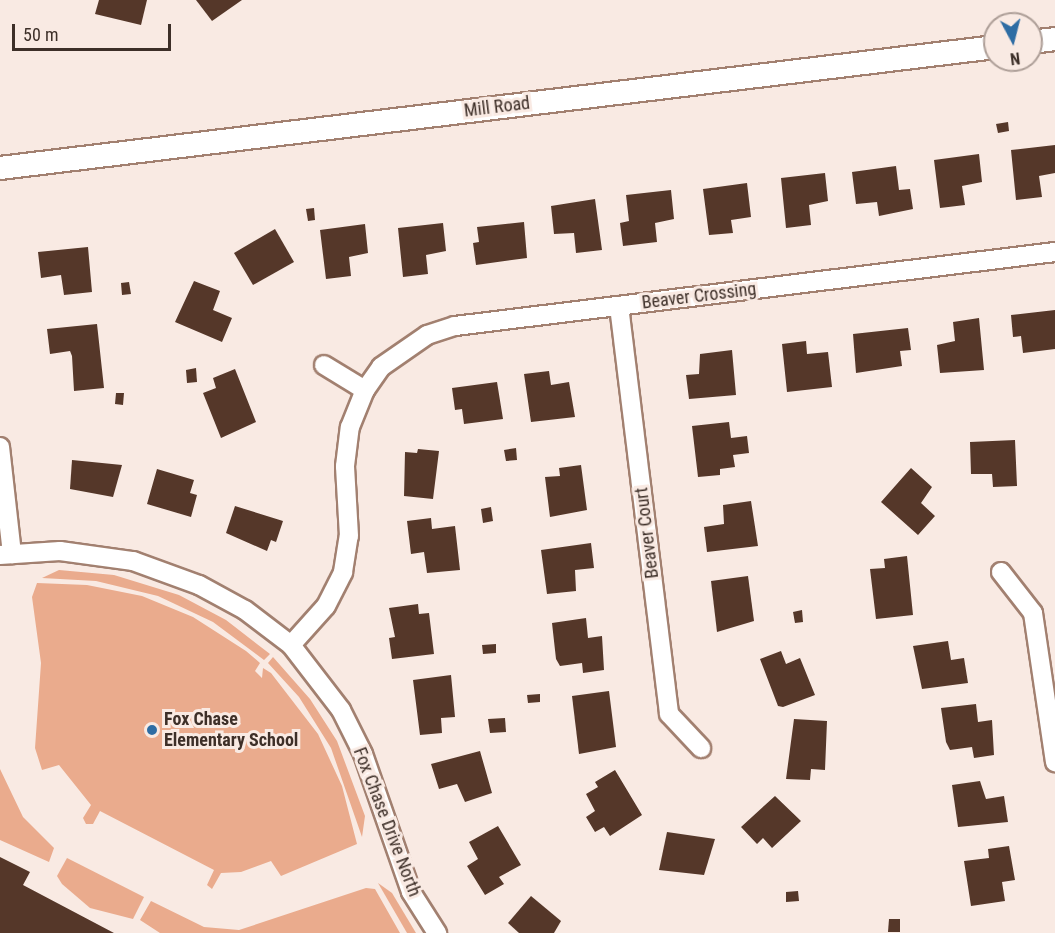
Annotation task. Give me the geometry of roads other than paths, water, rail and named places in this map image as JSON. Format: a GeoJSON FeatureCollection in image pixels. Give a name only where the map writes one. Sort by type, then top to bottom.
{"type":"FeatureCollection","features":[{"type":"Feature","properties":{"kind":"street","name":"Mill Road"},"geometry":{"type":"LineString","coordinates":[[0,168],[983,48]]}},
{"type":"Feature","properties":{"kind":"street","name":"Beaver Crossing"},"geometry":{"type":"LineString","coordinates":[[291,645],[326,606],[344,572],[349,536],[345,466],[348,437],[365,390],[381,368],[427,335],[455,326],[1055,252]]}},
{"type":"Feature","properties":{"kind":"street","name":"Beaver Court"},"geometry":{"type":"LineString","coordinates":[[620,306],[669,714],[701,748]]}},
{"type":"Feature","properties":{"kind":"street"},"geometry":{"type":"LineString","coordinates":[[324,364],[365,390]]}},
{"type":"Feature","properties":{"kind":"street"},"geometry":{"type":"LineString","coordinates":[[0,447],[6,554]]}},
{"type":"Feature","properties":{"kind":"street","name":"Fox Chase Drive North"},"geometry":{"type":"LineString","coordinates":[[6,554],[60,551],[133,561],[199,585],[245,610],[291,645],[341,710],[363,754],[411,892],[437,933]]}},
{"type":"Feature","properties":{"kind":"street"},"geometry":{"type":"LineString","coordinates":[[1000,573],[1033,613],[1055,762]]}},
{"type":"Feature","properties":{"kind":"place","name":"Fox Chase Elementary School"},"geometry":{"type":"Point","coordinates":[152,730]}}]}
